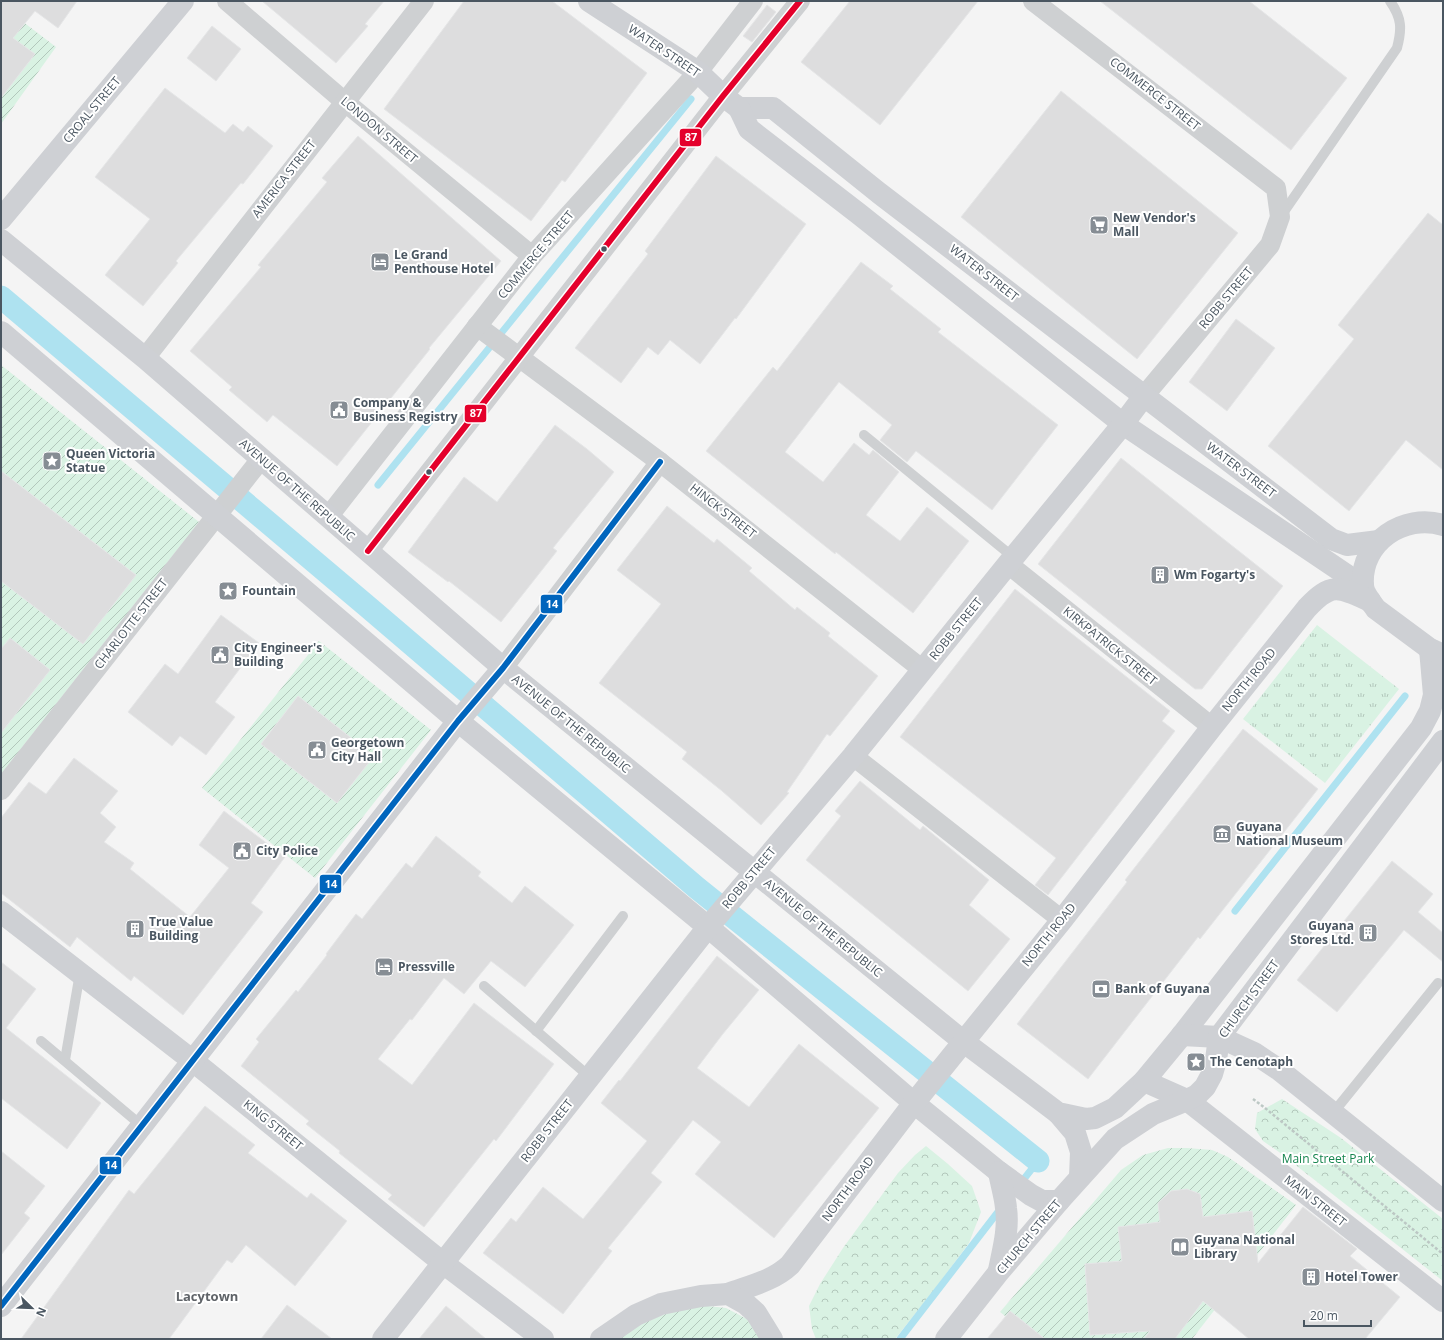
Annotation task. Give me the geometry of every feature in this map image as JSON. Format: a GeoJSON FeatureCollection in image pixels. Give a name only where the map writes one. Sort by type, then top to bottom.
{"type":"FeatureCollection","features":[{"type":"Feature","properties":{"kind":"street","name":"CROAL STREET"},"geometry":{"type":"LineString","coordinates":[[1,219],[183,1]]}},
{"type":"Feature","properties":{"kind":"street","name":"LONDON STREET"},"geometry":{"type":"LineString","coordinates":[[227,1],[344,102],[532,256]]}},
{"type":"Feature","properties":{"kind":"street","name":"AMERICA STREET"},"geometry":{"type":"LineString","coordinates":[[145,358],[424,1]]}},
{"type":"Feature","properties":{"kind":"street","name":"WATER STREET"},"geometry":{"type":"LineString","coordinates":[[589,1],[698,72],[731,102],[773,108],[879,193],[1331,539],[1348,545],[1379,541]]}},
{"type":"Feature","properties":{"kind":"street","name":"COMMERCE STREET"},"geometry":{"type":"LineString","coordinates":[[328,517],[532,256],[698,72],[754,1]]}},
{"type":"Feature","properties":{"kind":"street"},"geometry":{"type":"LineString","coordinates":[[368,551],[520,357],[731,102],[800,1]]}},
{"type":"Feature","properties":{"kind":"street","name":"COMMERCE STREET"},"geometry":{"type":"LineString","coordinates":[[1033,1],[1276,188]]}},
{"type":"Feature","properties":{"kind":"street"},"geometry":{"type":"LineString","coordinates":[[731,102],[749,129],[859,214],[1123,424],[1366,594],[1376,609],[1437,652],[1434,695],[1430,711],[1421,728],[1182,1035],[1144,1081]]}},
{"type":"Feature","properties":{"kind":"street","name":"ROBB STREET"},"geometry":{"type":"LineString","coordinates":[[1144,396],[1270,245],[1280,218],[1276,188]]}},
{"type":"Feature","properties":{"kind":"street"},"geometry":{"type":"LineString","coordinates":[[859,214],[879,193]]}},
{"type":"Feature","properties":{"kind":"street","name":"AVENUE OF THE REPUBLIC"},"geometry":{"type":"LineString","coordinates":[[1,240],[145,358],[368,551],[498,674],[747,880],[960,1046],[1058,1113],[1086,1119],[1095,1118],[1115,1108],[1144,1081]]}},
{"type":"Feature","properties":{"kind":"street","name":"HINCK STREET"},"geometry":{"type":"LineString","coordinates":[[477,326],[660,462],[923,670]]}},
{"type":"Feature","properties":{"kind":"street"},"geometry":{"type":"LineString","coordinates":[[1,332],[222,508],[464,715],[714,920],[918,1098],[999,1172],[1030,1195],[1042,1201],[1059,1201]]}},
{"type":"Feature","properties":{"kind":"street"},"geometry":{"type":"LineString","coordinates":[[1123,424],[1144,396]]}},
{"type":"Feature","properties":{"kind":"street","name":"ROBB STREET"},"geometry":{"type":"LineString","coordinates":[[383,1339],[714,920],[853,756],[1123,424]]}},
{"type":"Feature","properties":{"kind":"street","name":"CHARLOTTE STREET"},"geometry":{"type":"LineString","coordinates":[[1,790],[261,458]]}},
{"type":"Feature","properties":{"kind":"street"},"geometry":{"type":"LineString","coordinates":[[1,1306],[464,715],[498,674],[660,462]]}},
{"type":"Feature","properties":{"kind":"street"},"geometry":{"type":"LineString","coordinates":[[1366,594],[1364,570],[1368,557],[1379,541],[1392,530],[1409,525],[1418,523],[1437,524],[1443,526]]}},
{"type":"Feature","properties":{"kind":"street","name":"KIRKPATRICK STREET"},"geometry":{"type":"LineString","coordinates":[[1011,561],[1212,727]]}},
{"type":"Feature","properties":{"kind":"street","name":"NORTH ROAD"},"geometry":{"type":"LineString","coordinates":[[601,1339],[636,1315],[662,1304],[702,1296],[728,1294],[774,1277],[790,1265],[918,1098],[1062,920],[1302,614],[1318,596],[1332,590],[1340,589],[1366,594]]}},
{"type":"Feature","properties":{"kind":"street","name":"CHURCH STREET"},"geometry":{"type":"LineString","coordinates":[[946,1339],[998,1273],[1059,1201],[1114,1140],[1153,1114],[1187,1100],[1205,1087],[1216,1060],[1219,1037],[1443,741]]}},
{"type":"Feature","properties":{"kind":"street"},"geometry":{"type":"LineString","coordinates":[[853,756],[1062,920]]}},
{"type":"Feature","properties":{"kind":"street","name":"KING STREET"},"geometry":{"type":"LineString","coordinates":[[1,912],[193,1061],[443,1263],[543,1339]]}},
{"type":"Feature","properties":{"kind":"street"},"geometry":{"type":"LineString","coordinates":[[1182,1035],[1219,1037],[1254,1052],[1278,1069],[1443,1201]]}},
{"type":"Feature","properties":{"kind":"street","name":"MAIN STREET"},"geometry":{"type":"LineString","coordinates":[[1144,1081],[1187,1100],[1443,1302]]}},
{"type":"Feature","properties":{"kind":"street"},"geometry":{"type":"LineString","coordinates":[[1058,1113],[1075,1133],[1081,1152],[1080,1178]]}},
{"type":"Feature","properties":{"kind":"street"},"geometry":{"type":"LineString","coordinates":[[998,1273],[1006,1240],[1007,1225],[1006,1209],[999,1172]]}},
{"type":"Feature","properties":{"kind":"street"},"geometry":{"type":"LineString","coordinates":[[728,1294],[746,1304],[756,1313],[772,1339]]}},
{"type":"Feature","properties":{"kind":"lane"},"geometry":{"type":"LineString","coordinates":[[1280,218],[1397,48],[1401,32],[1398,15],[1390,1]]}},
{"type":"Feature","properties":{"kind":"lane"},"geometry":{"type":"LineString","coordinates":[[864,435],[1011,561]]}},
{"type":"Feature","properties":{"kind":"lane"},"geometry":{"type":"LineString","coordinates":[[536,1030],[623,916]]}},
{"type":"Feature","properties":{"kind":"lane"},"geometry":{"type":"LineString","coordinates":[[65,1060],[80,973]]}},
{"type":"Feature","properties":{"kind":"lane"},"geometry":{"type":"LineString","coordinates":[[1333,1113],[1438,983]]}},
{"type":"Feature","properties":{"kind":"lane"},"geometry":{"type":"LineString","coordinates":[[484,986],[590,1077]]}},
{"type":"Feature","properties":{"kind":"lane"},"geometry":{"type":"LineString","coordinates":[[41,1041],[142,1126]]}},
{"type":"Feature","properties":{"kind":"path"},"geometry":{"type":"LineString","coordinates":[[1253,1099],[1443,1254]]}},
{"type":"Feature","properties":{"kind":"green space"},"geometry":{"type":"Polygon","coordinates":[[[1,5],[56,47],[1,124],[1,5]]]}},
{"type":"Feature","properties":{"kind":"green space"},"geometry":{"type":"Polygon","coordinates":[[[1,365],[199,522],[1,774],[1,365]]]}},
{"type":"Feature","properties":{"kind":"green space"},"geometry":{"type":"Polygon","coordinates":[[[1317,625],[1399,689],[1325,783],[1243,719],[1317,625]]]}},
{"type":"Feature","properties":{"kind":"green space"},"geometry":{"type":"Polygon","coordinates":[[[319,641],[431,730],[315,878],[202,788],[319,641]],[[298,696],[261,744],[337,803],[374,756],[298,696]]]}},
{"type":"Feature","properties":{"kind":"green space","name":"Main Street Park"},"geometry":{"type":"Polygon","coordinates":[[[1282,1099],[1341,1138],[1443,1219],[1443,1281],[1263,1141],[1255,1129],[1257,1113],[1282,1099]]]}},
{"type":"Feature","properties":{"kind":"green space"},"geometry":{"type":"Polygon","coordinates":[[[926,1146],[972,1186],[981,1212],[969,1243],[895,1339],[816,1339],[812,1329],[809,1306],[820,1284],[843,1248],[898,1173],[926,1146]]]}},
{"type":"Feature","properties":{"kind":"green space"},"geometry":{"type":"Polygon","coordinates":[[[1168,1148],[1212,1150],[1228,1157],[1296,1205],[1192,1339],[1035,1339],[1000,1312],[1121,1170],[1143,1155],[1168,1148]]]}},
{"type":"Feature","properties":{"kind":"green space"},"geometry":{"type":"Polygon","coordinates":[[[699,1305],[726,1308],[747,1319],[761,1339],[618,1339],[627,1332],[646,1322],[699,1305]]]}},
{"type":"Feature","properties":{"kind":"building"},"geometry":{"type":"Polygon","coordinates":[[[1,1],[77,1],[58,28],[35,11],[13,38],[35,54],[1,98],[1,1]]]}},
{"type":"Feature","properties":{"kind":"building"},"geometry":{"type":"Polygon","coordinates":[[[262,1],[384,1],[365,24],[368,26],[336,63],[262,1]]]}},
{"type":"Feature","properties":{"kind":"building"},"geometry":{"type":"Polygon","coordinates":[[[464,1],[552,1],[647,73],[565,182],[562,180],[531,221],[384,109],[464,1]]]}},
{"type":"Feature","properties":{"kind":"building"},"geometry":{"type":"Polygon","coordinates":[[[850,1],[978,1],[880,125],[801,62],[850,1]]]}},
{"type":"Feature","properties":{"kind":"building"},"geometry":{"type":"Polygon","coordinates":[[[1100,1],[1249,1],[1347,78],[1291,150],[1100,1]]]}},
{"type":"Feature","properties":{"kind":"building"},"geometry":{"type":"Polygon","coordinates":[[[767,5],[776,12],[752,42],[743,36],[767,5]]]}},
{"type":"Feature","properties":{"kind":"building"},"geometry":{"type":"Polygon","coordinates":[[[212,26],[241,49],[216,81],[187,58],[212,26]]]}},
{"type":"Feature","properties":{"kind":"building"},"geometry":{"type":"Polygon","coordinates":[[[165,88],[225,133],[233,124],[243,132],[248,126],[273,146],[243,184],[241,183],[176,261],[178,263],[143,306],[105,275],[150,219],[95,177],[165,88]]]}},
{"type":"Feature","properties":{"kind":"building","name":"New Vendor's Mall"},"geometry":{"type":"Polygon","coordinates":[[[1061,91],[1238,233],[1137,359],[961,217],[1061,91]]]}},
{"type":"Feature","properties":{"kind":"building"},"geometry":{"type":"Polygon","coordinates":[[[358,136],[501,261],[429,348],[430,349],[337,466],[273,415],[267,422],[229,390],[232,387],[190,351],[261,267],[258,265],[327,182],[322,178],[358,136]]]}},
{"type":"Feature","properties":{"kind":"building"},"geometry":{"type":"Polygon","coordinates":[[[716,156],[806,224],[736,319],[735,318],[700,364],[670,340],[658,355],[648,347],[621,383],[575,348],[648,254],[645,251],[716,156]]]}},
{"type":"Feature","properties":{"kind":"building"},"geometry":{"type":"Polygon","coordinates":[[[1428,213],[1443,225],[1443,470],[1406,440],[1349,511],[1268,446],[1354,339],[1338,325],[1428,213]]]}},
{"type":"Feature","properties":{"kind":"building"},"geometry":{"type":"Polygon","coordinates":[[[861,262],[893,286],[890,289],[941,329],[938,332],[1058,425],[992,510],[916,451],[907,462],[880,440],[892,425],[839,382],[785,452],[823,482],[854,443],[869,455],[873,450],[899,472],[866,515],[900,541],[927,507],[969,541],[913,613],[836,552],[835,554],[706,451],[773,367],[777,371],[861,262]]]}},
{"type":"Feature","properties":{"kind":"building"},"geometry":{"type":"Polygon","coordinates":[[[1236,319],[1275,348],[1227,411],[1189,382],[1236,319]]]}},
{"type":"Feature","properties":{"kind":"building"},"geometry":{"type":"Polygon","coordinates":[[[555,425],[614,472],[553,548],[557,551],[501,622],[449,581],[448,582],[408,552],[464,477],[497,502],[555,425]]]}},
{"type":"Feature","properties":{"kind":"building","name":"Wm Fogarty's"},"geometry":{"type":"Polygon","coordinates":[[[1121,458],[1283,586],[1202,689],[1195,689],[1038,564],[1121,458]]]}},
{"type":"Feature","properties":{"kind":"building"},"geometry":{"type":"Polygon","coordinates":[[[1,471],[136,575],[83,644],[1,581],[1,471]]]}},
{"type":"Feature","properties":{"kind":"building"},"geometry":{"type":"Polygon","coordinates":[[[667,506],[714,543],[717,539],[752,568],[749,571],[795,610],[797,607],[830,633],[828,636],[878,676],[830,736],[827,734],[787,792],[789,793],[761,825],[682,759],[687,752],[599,683],[661,604],[617,570],[667,506]]]}},
{"type":"Feature","properties":{"kind":"building"},"geometry":{"type":"Polygon","coordinates":[[[1015,589],[1170,711],[1162,721],[1175,731],[1048,895],[1035,885],[1056,858],[900,737],[1015,589]]]}},
{"type":"Feature","properties":{"kind":"building"},"geometry":{"type":"Polygon","coordinates":[[[221,615],[259,643],[215,702],[235,717],[206,755],[180,736],[172,746],[128,712],[165,664],[178,674],[221,615]]]}},
{"type":"Feature","properties":{"kind":"building"},"geometry":{"type":"Polygon","coordinates":[[[10,638],[50,670],[1,733],[1,649],[10,638]]]}},
{"type":"Feature","properties":{"kind":"building","name":"Georgetown City Hall"},"geometry":{"type":"Polygon","coordinates":[[[298,696],[374,756],[337,803],[261,744],[298,696]]]}},
{"type":"Feature","properties":{"kind":"building"},"geometry":{"type":"Polygon","coordinates":[[[1243,729],[1318,789],[1200,939],[1198,937],[1088,1079],[1017,1024],[1127,882],[1125,880],[1243,729]]]}},
{"type":"Feature","properties":{"kind":"building"},"geometry":{"type":"Polygon","coordinates":[[[74,758],[118,791],[100,813],[116,827],[104,842],[134,863],[130,869],[190,917],[229,868],[199,845],[224,811],[285,857],[251,903],[263,912],[183,1015],[134,976],[131,981],[77,937],[70,947],[1,893],[1,818],[29,782],[46,794],[74,758]]]}},
{"type":"Feature","properties":{"kind":"building"},"geometry":{"type":"Polygon","coordinates":[[[860,781],[920,830],[923,826],[989,880],[969,905],[1010,939],[968,991],[806,860],[841,816],[835,811],[860,781]]]}},
{"type":"Feature","properties":{"kind":"building"},"geometry":{"type":"Polygon","coordinates":[[[436,836],[481,872],[478,876],[512,903],[525,886],[574,925],[525,987],[491,961],[464,994],[444,978],[412,1020],[410,1019],[378,1059],[412,1085],[474,1003],[554,1064],[496,1141],[494,1139],[424,1227],[388,1199],[392,1195],[339,1153],[340,1151],[306,1124],[309,1121],[241,1066],[259,1042],[256,1039],[296,990],[298,992],[356,914],[362,919],[406,863],[412,868],[436,836]]]}},
{"type":"Feature","properties":{"kind":"building","name":"Guyana Stores Ltd."},"geometry":{"type":"Polygon","coordinates":[[[1392,861],[1433,894],[1418,912],[1443,933],[1443,962],[1404,930],[1337,1012],[1297,980],[1392,861]]]}},
{"type":"Feature","properties":{"kind":"building"},"geometry":{"type":"Polygon","coordinates":[[[717,956],[759,990],[697,1068],[749,1107],[799,1044],[879,1108],[774,1238],[695,1174],[721,1142],[693,1120],[651,1173],[662,1182],[608,1248],[612,1251],[563,1314],[483,1253],[511,1218],[516,1222],[543,1187],[583,1219],[647,1141],[601,1103],[619,1080],[620,1081],[717,956]]]}},
{"type":"Feature","properties":{"kind":"building"},"geometry":{"type":"Polygon","coordinates":[[[1,962],[36,989],[6,1028],[101,1103],[67,1149],[1,1098],[1,962]]]}},
{"type":"Feature","properties":{"kind":"building"},"geometry":{"type":"Polygon","coordinates":[[[205,1106],[255,1145],[248,1153],[307,1198],[311,1193],[347,1221],[295,1286],[246,1245],[232,1263],[227,1260],[169,1339],[21,1339],[129,1190],[134,1194],[205,1106]]]}},
{"type":"Feature","properties":{"kind":"building"},"geometry":{"type":"Polygon","coordinates":[[[1,1151],[45,1186],[24,1213],[30,1218],[1,1255],[1,1151]]]}},
{"type":"Feature","properties":{"kind":"building"},"geometry":{"type":"Polygon","coordinates":[[[1187,1189],[1200,1194],[1203,1217],[1252,1211],[1258,1263],[1303,1207],[1357,1249],[1350,1256],[1400,1297],[1365,1339],[1249,1339],[1203,1301],[1175,1339],[1144,1339],[1150,1331],[1090,1335],[1085,1264],[1122,1261],[1118,1227],[1160,1222],[1158,1203],[1171,1191],[1187,1189]]]}},
{"type":"Feature","properties":{"kind":"building"},"geometry":{"type":"Polygon","coordinates":[[[287,1305],[332,1339],[261,1339],[287,1305]]]}},
{"type":"Feature","properties":{"kind":"building"},"geometry":{"type":"Polygon","coordinates":[[[446,1306],[486,1339],[419,1339],[446,1306]]]}},
{"type":"Feature","properties":{"kind":"building"},"geometry":{"type":"Polygon","coordinates":[[[1010,1311],[1045,1339],[987,1339],[1010,1311]]]}},
{"type":"Feature","properties":{"kind":"waterway"},"geometry":{"type":"LineString","coordinates":[[378,485],[691,99]]}},
{"type":"Feature","properties":{"kind":"waterway"},"geometry":{"type":"LineString","coordinates":[[1,297],[368,607],[697,888],[1038,1161]]}},
{"type":"Feature","properties":{"kind":"waterway"},"geometry":{"type":"LineString","coordinates":[[1235,911],[1405,696]]}},
{"type":"Feature","properties":{"kind":"waterway"},"geometry":{"type":"LineString","coordinates":[[1020,1184],[1038,1161]]}},
{"type":"Feature","properties":{"kind":"waterway"},"geometry":{"type":"LineString","coordinates":[[900,1339],[1001,1208]]}},
{"type":"Feature","properties":{"kind":"transit line","name":"87"},"geometry":{"type":"LineString","coordinates":[[368,551],[723,96],[800,1]]}},
{"type":"Feature","properties":{"kind":"transit line","name":"14"},"geometry":{"type":"LineString","coordinates":[[1,1306],[458,721],[503,668],[660,462]]}},
{"type":"Feature","properties":{"kind":"place","name":"New Vendor's Mall"},"geometry":{"type":"Point","coordinates":[1099,225]}},
{"type":"Feature","properties":{"kind":"place","name":"Le Grand Penthouse Hotel"},"geometry":{"type":"Point","coordinates":[380,262]}},
{"type":"Feature","properties":{"kind":"place","name":"Company & Business Registry"},"geometry":{"type":"Point","coordinates":[339,410]}},
{"type":"Feature","properties":{"kind":"place","name":"Queen Victoria Statue"},"geometry":{"type":"Point","coordinates":[52,461]}},
{"type":"Feature","properties":{"kind":"place","name":"Wm Fogarty's"},"geometry":{"type":"Point","coordinates":[1160,575]}},
{"type":"Feature","properties":{"kind":"place","name":"Fountain"},"geometry":{"type":"Point","coordinates":[228,591]}},
{"type":"Feature","properties":{"kind":"place","name":"City Engineer's Building"},"geometry":{"type":"Point","coordinates":[220,655]}},
{"type":"Feature","properties":{"kind":"place","name":"Georgetown City Hall"},"geometry":{"type":"Point","coordinates":[317,750]}},
{"type":"Feature","properties":{"kind":"place","name":"Guyana National Museum"},"geometry":{"type":"Point","coordinates":[1222,834]}},
{"type":"Feature","properties":{"kind":"place","name":"City Police"},"geometry":{"type":"Point","coordinates":[242,851]}},
{"type":"Feature","properties":{"kind":"place","name":"True Value Building"},"geometry":{"type":"Point","coordinates":[135,929]}},
{"type":"Feature","properties":{"kind":"place","name":"Guyana Stores Ltd."},"geometry":{"type":"Point","coordinates":[1368,933]}},
{"type":"Feature","properties":{"kind":"place","name":"Pressville"},"geometry":{"type":"Point","coordinates":[384,967]}},
{"type":"Feature","properties":{"kind":"place","name":"Bank of Guyana"},"geometry":{"type":"Point","coordinates":[1101,989]}},
{"type":"Feature","properties":{"kind":"place","name":"The Cenotaph"},"geometry":{"type":"Point","coordinates":[1196,1062]}},
{"type":"Feature","properties":{"kind":"place","name":"Guyana National Library"},"geometry":{"type":"Point","coordinates":[1180,1247]}},
{"type":"Feature","properties":{"kind":"place","name":"Hotel Tower"},"geometry":{"type":"Point","coordinates":[1311,1277]}},
{"type":"Feature","properties":{"kind":"district","name":"Lacytown"},"geometry":{"type":"Point","coordinates":[207,1296]}}]}
